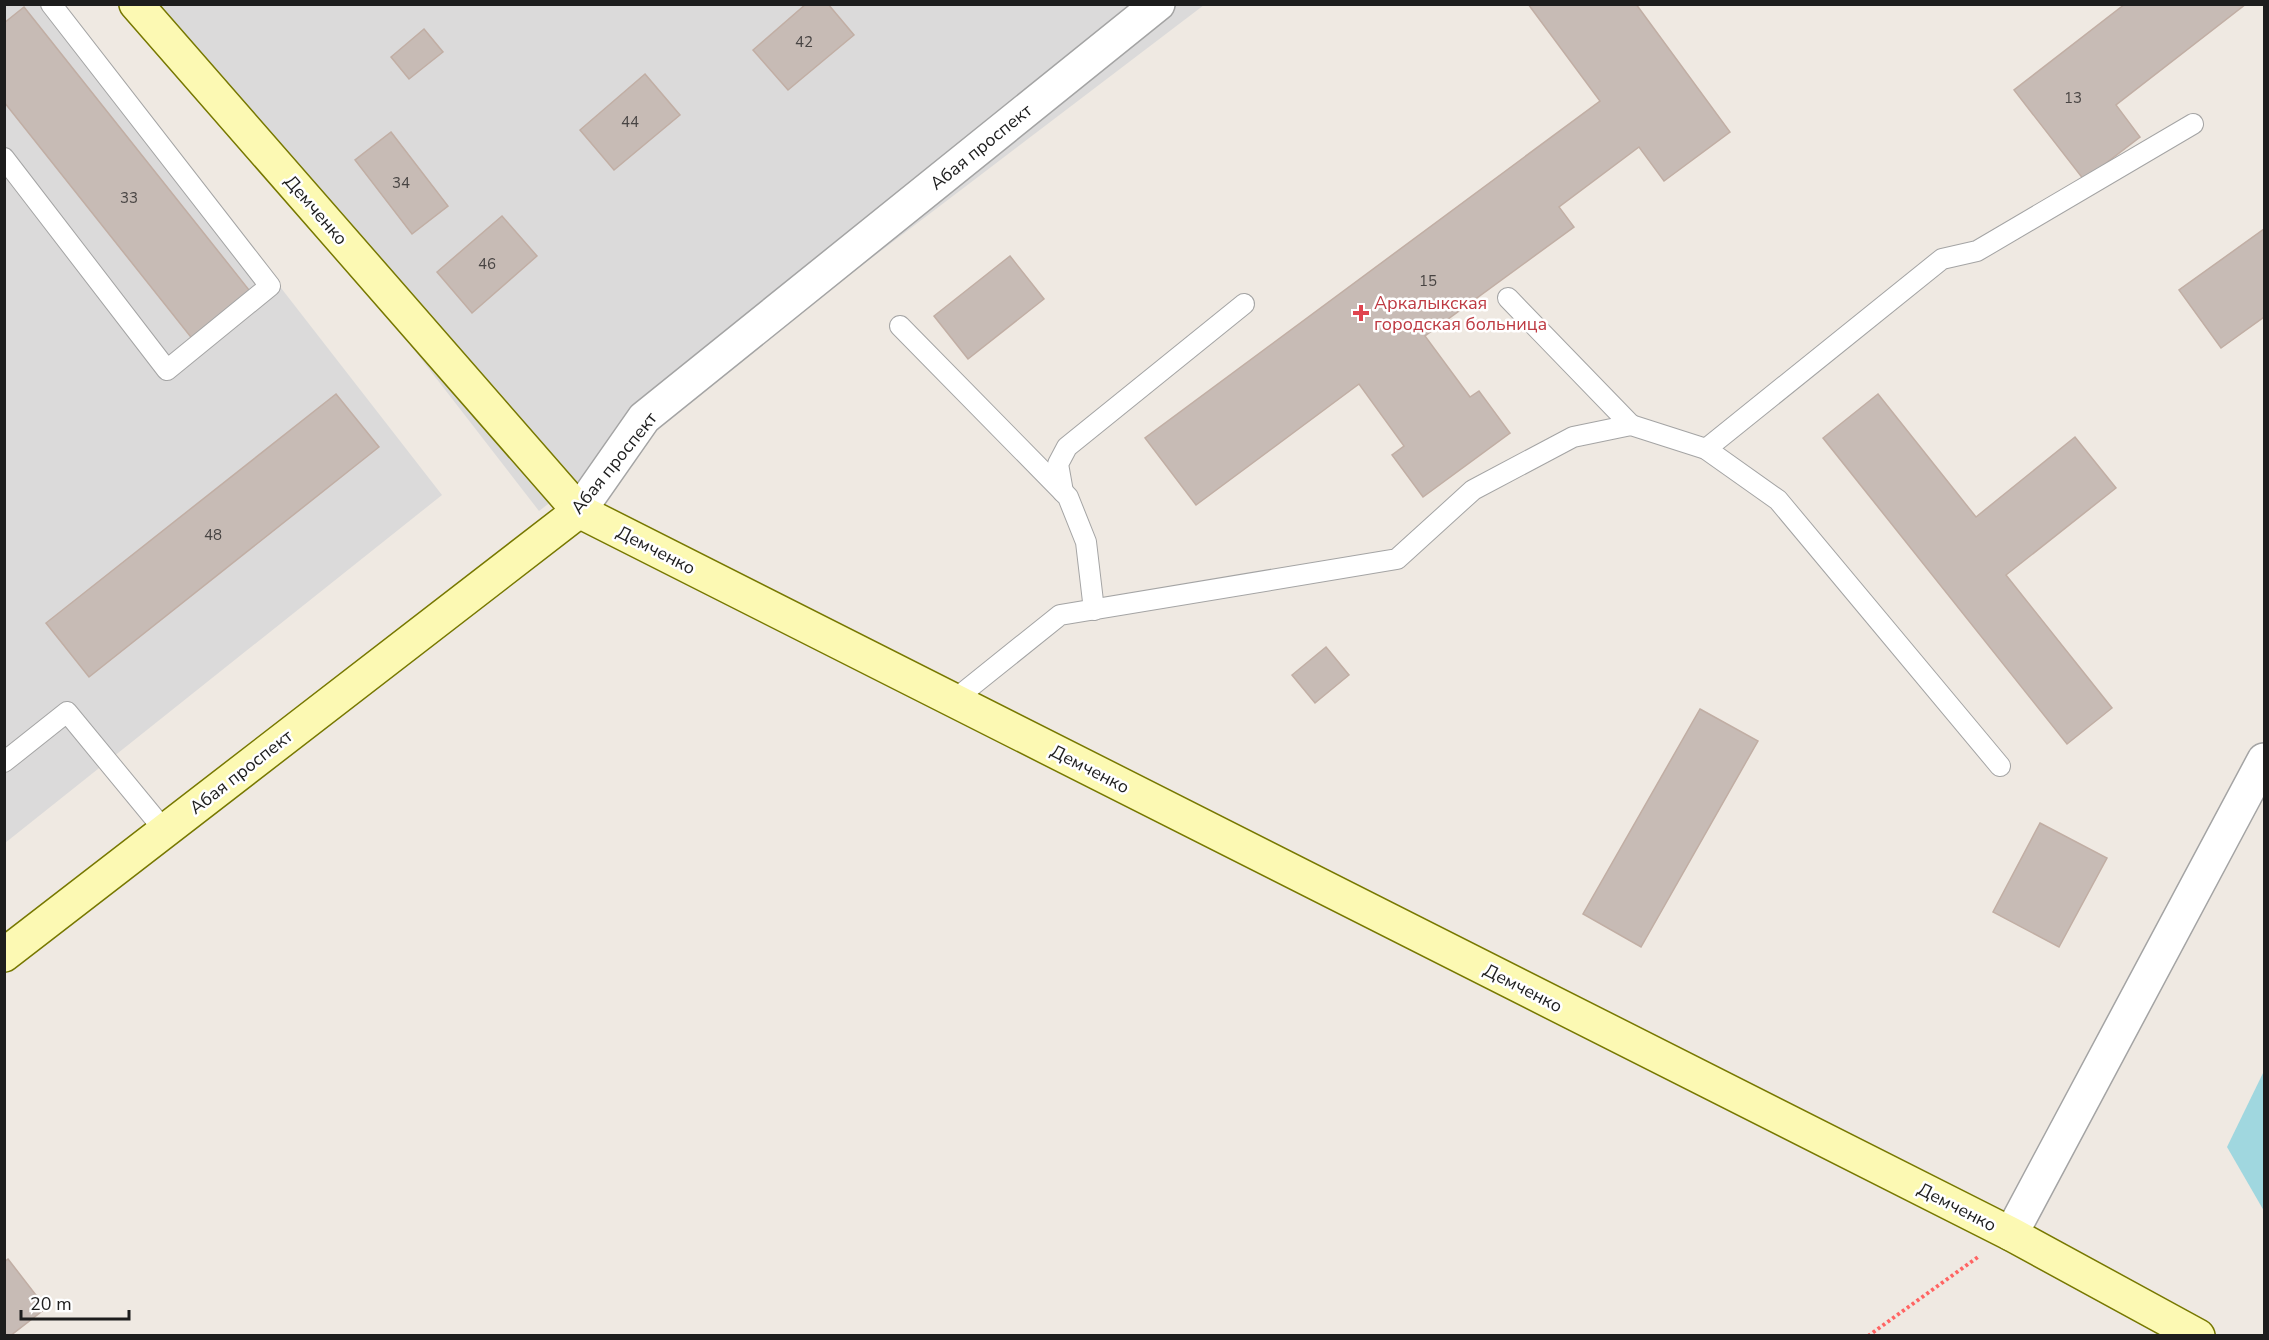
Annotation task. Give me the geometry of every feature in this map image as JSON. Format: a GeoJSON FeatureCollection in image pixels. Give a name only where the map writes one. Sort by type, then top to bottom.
{"type":"FeatureCollection","features":[{"type":"Feature","properties":{"kind":"street","name":"Демченко"},"geometry":{"type":"LineString","coordinates":[[136,4],[579,511],[2011,1234],[2198,1335]]}},
{"type":"Feature","properties":{"kind":"street","name":"Абая проспект"},"geometry":{"type":"LineString","coordinates":[[4,955],[579,511],[644,418],[1158,4]]}},
{"type":"Feature","properties":{"kind":"street"},"geometry":{"type":"LineString","coordinates":[[2011,1234],[2265,760]]}},
{"type":"Feature","properties":{"kind":"lane"},"geometry":{"type":"LineString","coordinates":[[4,158],[167,370],[270,286],[51,4]]}},
{"type":"Feature","properties":{"kind":"lane"},"geometry":{"type":"LineString","coordinates":[[1706,450],[1942,259],[1977,251],[2193,124]]}},
{"type":"Feature","properties":{"kind":"lane"},"geometry":{"type":"LineString","coordinates":[[1508,298],[1631,425],[1706,450],[1778,500],[2000,766]]}},
{"type":"Feature","properties":{"kind":"lane"},"geometry":{"type":"LineString","coordinates":[[1063,492],[1058,464],[1067,447],[1244,304]]}},
{"type":"Feature","properties":{"kind":"lane"},"geometry":{"type":"LineString","coordinates":[[900,326],[1068,497],[1086,542],[1094,610]]}},
{"type":"Feature","properties":{"kind":"lane"},"geometry":{"type":"LineString","coordinates":[[954,700],[1060,615],[1397,559],[1473,490],[1573,436],[1631,425]]}},
{"type":"Feature","properties":{"kind":"lane"},"geometry":{"type":"LineString","coordinates":[[4,762],[67,712],[165,831]]}},
{"type":"Feature","properties":{"kind":"path"},"geometry":{"type":"LineString","coordinates":[[1868,1335],[2011,1234]]}},
{"type":"Feature","properties":{"kind":"shaded area"},"geometry":{"type":"Polygon","coordinates":[[[5,5],[61,5],[442,495],[5,843],[5,5]]]}},
{"type":"Feature","properties":{"kind":"shaded area"},"geometry":{"type":"Polygon","coordinates":[[[147,5],[1204,5],[539,511],[147,5]]]}},
{"type":"Feature","properties":{"kind":"water"},"geometry":{"type":"Polygon","coordinates":[[[2264,1071],[2264,1211],[2227,1147],[2264,1071]]]}},
{"type":"Feature","properties":{"kind":"building"},"geometry":{"type":"Polygon","coordinates":[[[806,4],[828,4],[854,35],[788,90],[753,50],[806,4]]]}},
{"type":"Feature","properties":{"kind":"building"},"geometry":{"type":"Polygon","coordinates":[[[1528,4],[1636,4],[1730,132],[1664,181],[1639,147],[1559,207],[1574,227],[1425,336],[1470,397],[1479,391],[1510,433],[1423,497],[1392,455],[1404,446],[1359,384],[1196,505],[1145,438],[1600,101],[1528,4]]]}},
{"type":"Feature","properties":{"kind":"building"},"geometry":{"type":"Polygon","coordinates":[[[2125,4],[2246,4],[2116,105],[2140,137],[2084,180],[2014,90],[2125,4]]]}},
{"type":"Feature","properties":{"kind":"building"},"geometry":{"type":"Polygon","coordinates":[[[24,7],[253,295],[194,341],[4,102],[4,23],[24,7]]]}},
{"type":"Feature","properties":{"kind":"building"},"geometry":{"type":"Polygon","coordinates":[[[424,29],[443,52],[409,79],[391,57],[424,29]]]}},
{"type":"Feature","properties":{"kind":"building"},"geometry":{"type":"Polygon","coordinates":[[[645,74],[680,115],[614,170],[580,130],[645,74]]]}},
{"type":"Feature","properties":{"kind":"building"},"geometry":{"type":"Polygon","coordinates":[[[391,132],[448,206],[412,234],[355,160],[391,132]]]}},
{"type":"Feature","properties":{"kind":"building"},"geometry":{"type":"Polygon","coordinates":[[[502,216],[537,256],[472,313],[437,272],[502,216]]]}},
{"type":"Feature","properties":{"kind":"building"},"geometry":{"type":"Polygon","coordinates":[[[2264,229],[2264,317],[2221,348],[2179,290],[2264,229]]]}},
{"type":"Feature","properties":{"kind":"building"},"geometry":{"type":"Polygon","coordinates":[[[1010,256],[1044,299],[968,359],[934,316],[1010,256]]]}},
{"type":"Feature","properties":{"kind":"building"},"geometry":{"type":"Polygon","coordinates":[[[336,394],[379,447],[89,677],[46,623],[336,394]]]}},
{"type":"Feature","properties":{"kind":"building"},"geometry":{"type":"Polygon","coordinates":[[[1878,394],[1976,517],[2075,437],[2116,488],[2006,575],[2112,708],[2067,744],[1823,438],[1878,394]]]}},
{"type":"Feature","properties":{"kind":"building"},"geometry":{"type":"Polygon","coordinates":[[[1326,647],[1349,675],[1315,703],[1292,675],[1326,647]]]}},
{"type":"Feature","properties":{"kind":"building"},"geometry":{"type":"Polygon","coordinates":[[[1700,709],[1758,741],[1641,947],[1583,914],[1700,709]]]}},
{"type":"Feature","properties":{"kind":"building"},"geometry":{"type":"Polygon","coordinates":[[[2040,823],[2107,858],[2059,947],[1993,912],[2040,823]]]}},
{"type":"Feature","properties":{"kind":"building"},"geometry":{"type":"Polygon","coordinates":[[[8,1259],[46,1308],[10,1336],[4,1336],[4,1262],[8,1259]]]}},
{"type":"Feature","properties":{"kind":"place","name":"Аркалыкская городская больница"},"geometry":{"type":"Point","coordinates":[1361,313]}}]}
